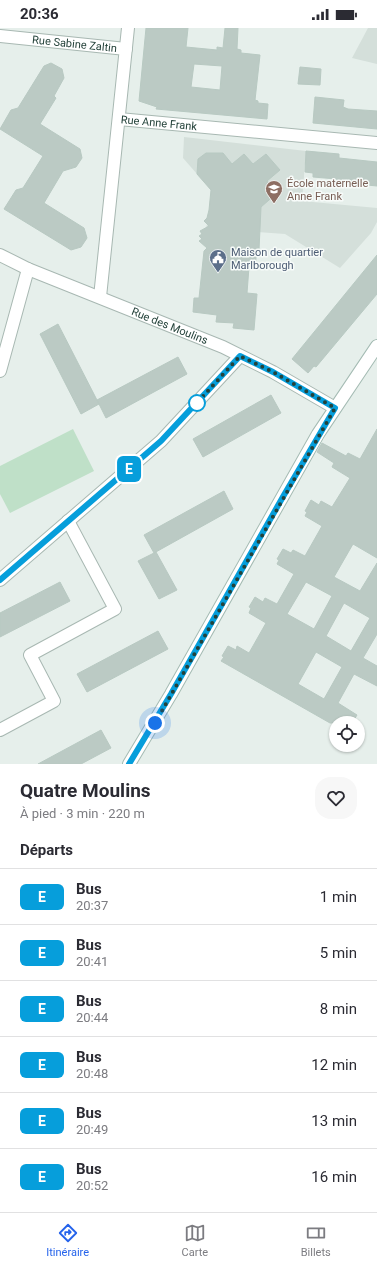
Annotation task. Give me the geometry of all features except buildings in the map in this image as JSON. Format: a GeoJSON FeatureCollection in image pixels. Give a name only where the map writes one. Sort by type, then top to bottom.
{"type":"FeatureCollection","features":[{"type":"Feature","properties":{"kind":"street","name":"Rue Sabine Zaltin"},"geometry":{"type":"LineString","coordinates":[[119,119],[128,28]]}},
{"type":"Feature","properties":{"kind":"street","name":"Rue Sabine Zaltin"},"geometry":{"type":"LineString","coordinates":[[0,36],[126,49]]}},
{"type":"Feature","properties":{"kind":"street","name":"Rue Anne Frank"},"geometry":{"type":"LineString","coordinates":[[100,296],[119,119],[377,143]]}},
{"type":"Feature","properties":{"kind":"street","name":"Rue des Moulins"},"geometry":{"type":"LineString","coordinates":[[0,255],[28,269],[100,296],[240,356],[273,372],[335,408]]}},
{"type":"Feature","properties":{"kind":"street"},"geometry":{"type":"LineString","coordinates":[[0,263],[28,269],[0,371]]}},
{"type":"Feature","properties":{"kind":"street"},"geometry":{"type":"LineString","coordinates":[[129,764],[171,694],[335,408],[377,346]]}},
{"type":"Feature","properties":{"kind":"street"},"geometry":{"type":"LineString","coordinates":[[0,580],[161,441],[240,356]]}},
{"type":"Feature","properties":{"kind":"street"},"geometry":{"type":"LineString","coordinates":[[0,730],[54,701],[30,655],[116,609],[68,521]]}},
{"type":"Feature","properties":{"kind":"shaded area"},"geometry":{"type":"Polygon","coordinates":[[[368,28],[377,28],[377,64],[352,58],[368,28]]]}},
{"type":"Feature","properties":{"kind":"shaded area","name":"École maternelle Anne Frank"},"geometry":{"type":"Polygon","coordinates":[[[184,137],[306,151],[302,201],[377,208],[377,222],[371,233],[340,268],[285,234],[206,228],[207,224],[204,221],[207,218],[209,210],[211,190],[183,158],[184,137]]]}},
{"type":"Feature","properties":{"kind":"green space"},"geometry":{"type":"Polygon","coordinates":[[[73,429],[94,471],[10,513],[0,494],[0,466],[73,429]]]}},
{"type":"Feature","properties":{"kind":"bus line","name":"E"},"geometry":{"type":"LineString","coordinates":[[0,580],[154,448],[170,433],[240,356],[273,372],[335,408],[318,434],[171,694],[129,764]]}},
{"type":"Feature","properties":{"kind":"place","name":"École maternelle Anne Frank"},"geometry":{"type":"Point","coordinates":[274,204]}},
{"type":"Feature","properties":{"kind":"place","name":"Maison de quartier Marlborough"},"geometry":{"type":"Point","coordinates":[218,273]}},
{"type":"Feature","properties":{"kind":"route"},"geometry":{"type":"LineString","coordinates":[[155,723],[318,434],[335,408],[273,372],[240,356],[194,406],[197,403]]}}]}
